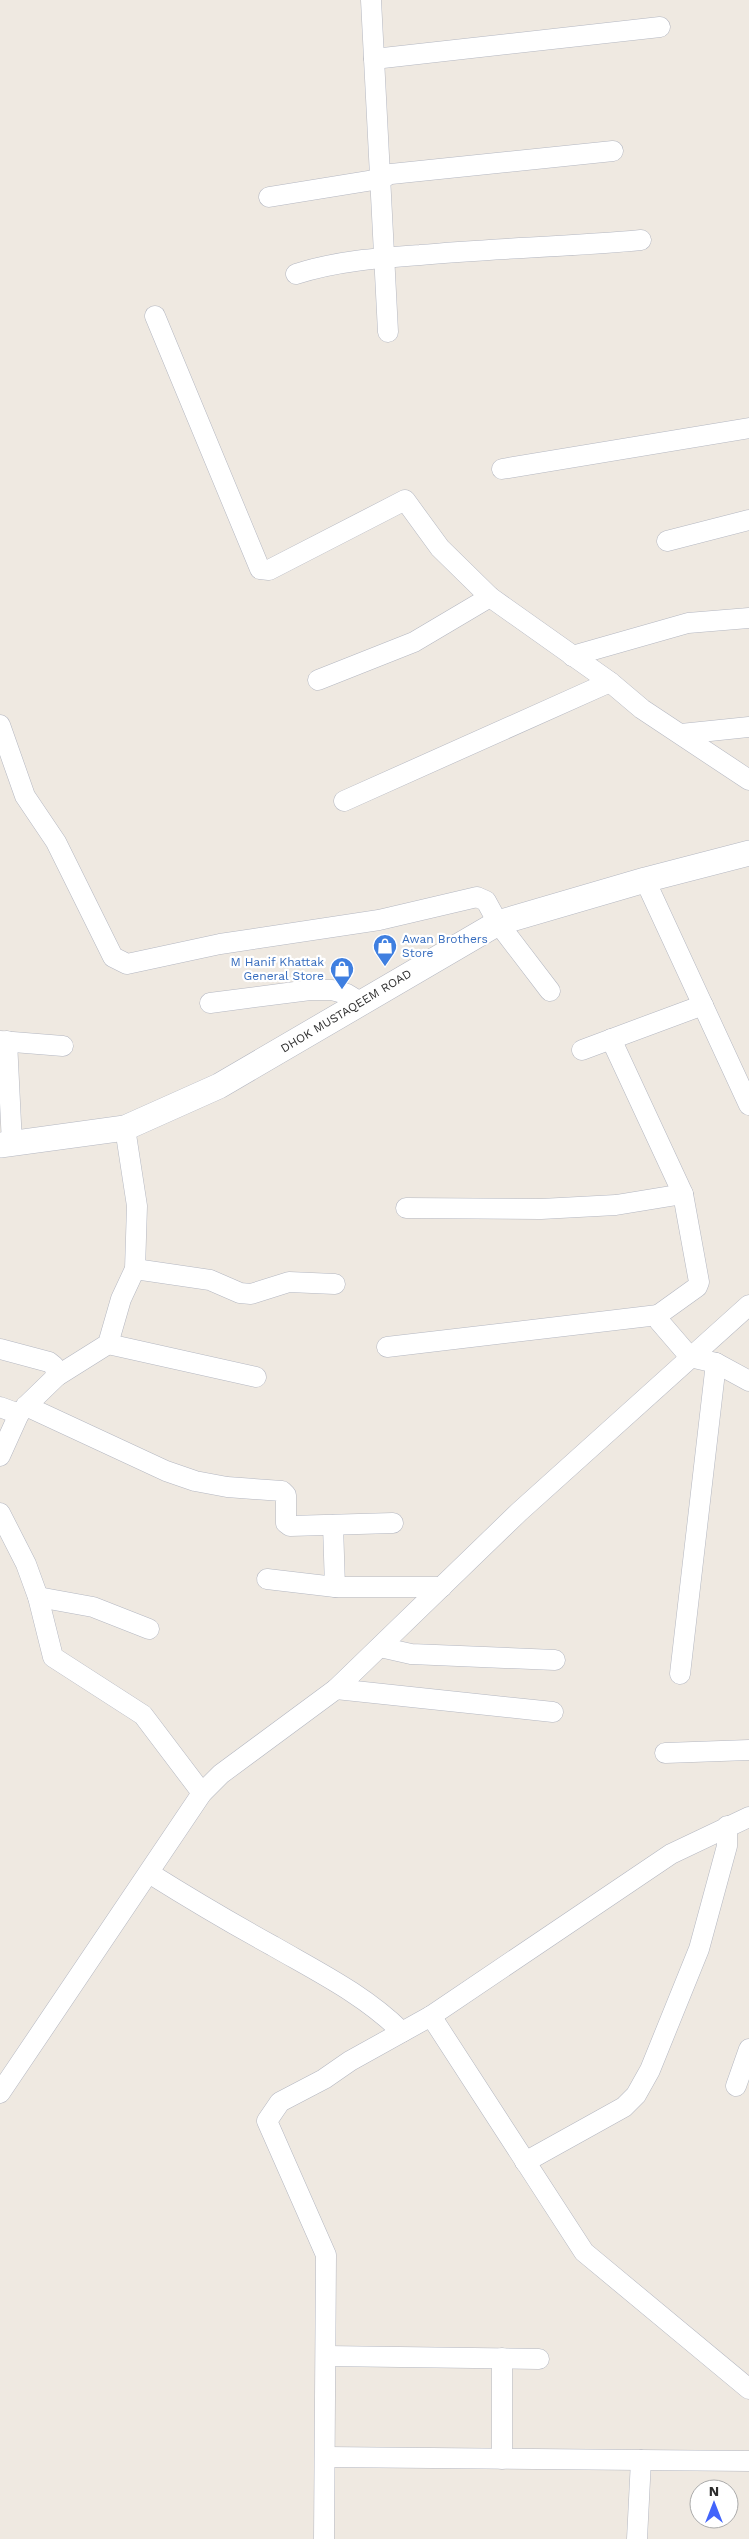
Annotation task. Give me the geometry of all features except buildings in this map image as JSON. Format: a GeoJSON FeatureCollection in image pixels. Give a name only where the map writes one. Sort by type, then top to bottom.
{"type":"FeatureCollection","features":[{"type":"Feature","properties":{"kind":"street"},"geometry":{"type":"LineString","coordinates":[[370,0],[388,332]]}},
{"type":"Feature","properties":{"kind":"street"},"geometry":{"type":"LineString","coordinates":[[374,59],[660,26]]}},
{"type":"Feature","properties":{"kind":"street"},"geometry":{"type":"LineString","coordinates":[[269,197],[380,179],[391,174],[613,151]]}},
{"type":"Feature","properties":{"kind":"street"},"geometry":{"type":"LineString","coordinates":[[296,274],[326,265],[384,258],[484,249],[641,240]]}},
{"type":"Feature","properties":{"kind":"street"},"geometry":{"type":"LineString","coordinates":[[155,316],[260,569],[269,570],[405,500],[440,548],[490,597],[610,682],[642,709],[749,780]]}},
{"type":"Feature","properties":{"kind":"street"},"geometry":{"type":"LineString","coordinates":[[502,469],[749,428]]}},
{"type":"Feature","properties":{"kind":"street"},"geometry":{"type":"LineString","coordinates":[[668,541],[749,520]]}},
{"type":"Feature","properties":{"kind":"street"},"geometry":{"type":"LineString","coordinates":[[318,680],[414,642],[490,597]]}},
{"type":"Feature","properties":{"kind":"street"},"geometry":{"type":"LineString","coordinates":[[572,656],[688,623],[749,618]]}},
{"type":"Feature","properties":{"kind":"street"},"geometry":{"type":"LineString","coordinates":[[344,801],[610,682]]}},
{"type":"Feature","properties":{"kind":"street"},"geometry":{"type":"LineString","coordinates":[[0,725],[25,796],[56,842],[113,958],[120,962],[127,964],[220,944],[379,920],[477,897],[486,901],[498,923],[550,990]]}},
{"type":"Feature","properties":{"kind":"street"},"geometry":{"type":"LineString","coordinates":[[681,734],[749,727]]}},
{"type":"Feature","properties":{"kind":"street","name":"DHOK MUSTAQEEM ROAD"},"geometry":{"type":"LineString","coordinates":[[6,1145],[125,1128],[218,1086],[498,923],[645,880],[749,853]]}},
{"type":"Feature","properties":{"kind":"street"},"geometry":{"type":"LineString","coordinates":[[645,880],[749,1105]]}},
{"type":"Feature","properties":{"kind":"street"},"geometry":{"type":"LineString","coordinates":[[210,1003],[310,990],[332,990],[347,994],[362,1003]]}},
{"type":"Feature","properties":{"kind":"street"},"geometry":{"type":"LineString","coordinates":[[582,1050],[703,1005]]}},
{"type":"Feature","properties":{"kind":"street"},"geometry":{"type":"LineString","coordinates":[[387,1347],[658,1314],[697,1288],[699,1282],[683,1194],[611,1039]]}},
{"type":"Feature","properties":{"kind":"street"},"geometry":{"type":"LineString","coordinates":[[6,1145],[3,1041],[63,1046]]}},
{"type":"Feature","properties":{"kind":"street"},"geometry":{"type":"LineString","coordinates":[[0,1456],[15,1409],[57,1376],[108,1344],[121,1299],[135,1269],[137,1206],[125,1128]]}},
{"type":"Feature","properties":{"kind":"street"},"geometry":{"type":"LineString","coordinates":[[406,1208],[540,1209],[616,1205],[683,1194]]}},
{"type":"Feature","properties":{"kind":"street"},"geometry":{"type":"LineString","coordinates":[[135,1269],[210,1280],[240,1293],[251,1294],[289,1282],[335,1284]]}},
{"type":"Feature","properties":{"kind":"street"},"geometry":{"type":"LineString","coordinates":[[0,2093],[202,1793],[221,1774],[336,1689],[519,1512],[749,1305]]}},
{"type":"Feature","properties":{"kind":"street"},"geometry":{"type":"LineString","coordinates":[[658,1314],[659,1321],[690,1357],[716,1364],[749,1381]]}},
{"type":"Feature","properties":{"kind":"street"},"geometry":{"type":"LineString","coordinates":[[108,1344],[256,1377]]}},
{"type":"Feature","properties":{"kind":"street"},"geometry":{"type":"LineString","coordinates":[[0,1349],[49,1362],[54,1366],[57,1376]]}},
{"type":"Feature","properties":{"kind":"street"},"geometry":{"type":"LineString","coordinates":[[680,1674],[716,1364]]}},
{"type":"Feature","properties":{"kind":"street"},"geometry":{"type":"LineString","coordinates":[[15,1409],[195,1481],[282,1491],[286,1495],[286,1523],[290,1526],[394,1523]]}},
{"type":"Feature","properties":{"kind":"street"},"geometry":{"type":"LineString","coordinates":[[0,1513],[26,1564],[38,1597],[53,1657],[143,1715],[202,1793]]}},
{"type":"Feature","properties":{"kind":"street"},"geometry":{"type":"LineString","coordinates":[[333,1526],[335,1587]]}},
{"type":"Feature","properties":{"kind":"street"},"geometry":{"type":"LineString","coordinates":[[267,1579],[335,1587],[442,1587]]}},
{"type":"Feature","properties":{"kind":"street"},"geometry":{"type":"LineString","coordinates":[[38,1597],[93,1607],[149,1629]]}},
{"type":"Feature","properties":{"kind":"street"},"geometry":{"type":"LineString","coordinates":[[380,1647],[411,1654],[555,1660]]}},
{"type":"Feature","properties":{"kind":"street"},"geometry":{"type":"LineString","coordinates":[[336,1689],[553,1712]]}},
{"type":"Feature","properties":{"kind":"street"},"geometry":{"type":"LineString","coordinates":[[665,1753],[749,1750]]}},
{"type":"Feature","properties":{"kind":"street"},"geometry":{"type":"LineString","coordinates":[[324,2539],[326,2255],[266,2121],[280,2102],[324,2079],[350,2061],[431,2016],[671,1854],[749,1817]]}},
{"type":"Feature","properties":{"kind":"street"},"geometry":{"type":"LineString","coordinates":[[525,2162],[624,2108],[636,2095],[650,2070],[699,1949],[727,1846],[727,1826]]}},
{"type":"Feature","properties":{"kind":"street"},"geometry":{"type":"LineString","coordinates":[[149,1872],[210,1912],[349,1989],[383,2013],[402,2032]]}},
{"type":"Feature","properties":{"kind":"street"},"geometry":{"type":"LineString","coordinates":[[431,2016],[584,2252],[749,2389]]}},
{"type":"Feature","properties":{"kind":"street"},"geometry":{"type":"LineString","coordinates":[[736,2086],[747,2060]]}},
{"type":"Feature","properties":{"kind":"street"},"geometry":{"type":"LineString","coordinates":[[326,2356],[539,2359]]}},
{"type":"Feature","properties":{"kind":"street"},"geometry":{"type":"LineString","coordinates":[[502,2358],[502,2459]]}},
{"type":"Feature","properties":{"kind":"street"},"geometry":{"type":"LineString","coordinates":[[326,2457],[749,2461]]}},
{"type":"Feature","properties":{"kind":"street"},"geometry":{"type":"LineString","coordinates":[[637,2539],[641,2460]]}},
{"type":"Feature","properties":{"kind":"place","name":"Awan Brothers Store"},"geometry":{"type":"Point","coordinates":[385,967]}},
{"type":"Feature","properties":{"kind":"place","name":"M Hanif Khattak General Store"},"geometry":{"type":"Point","coordinates":[342,990]}}]}
